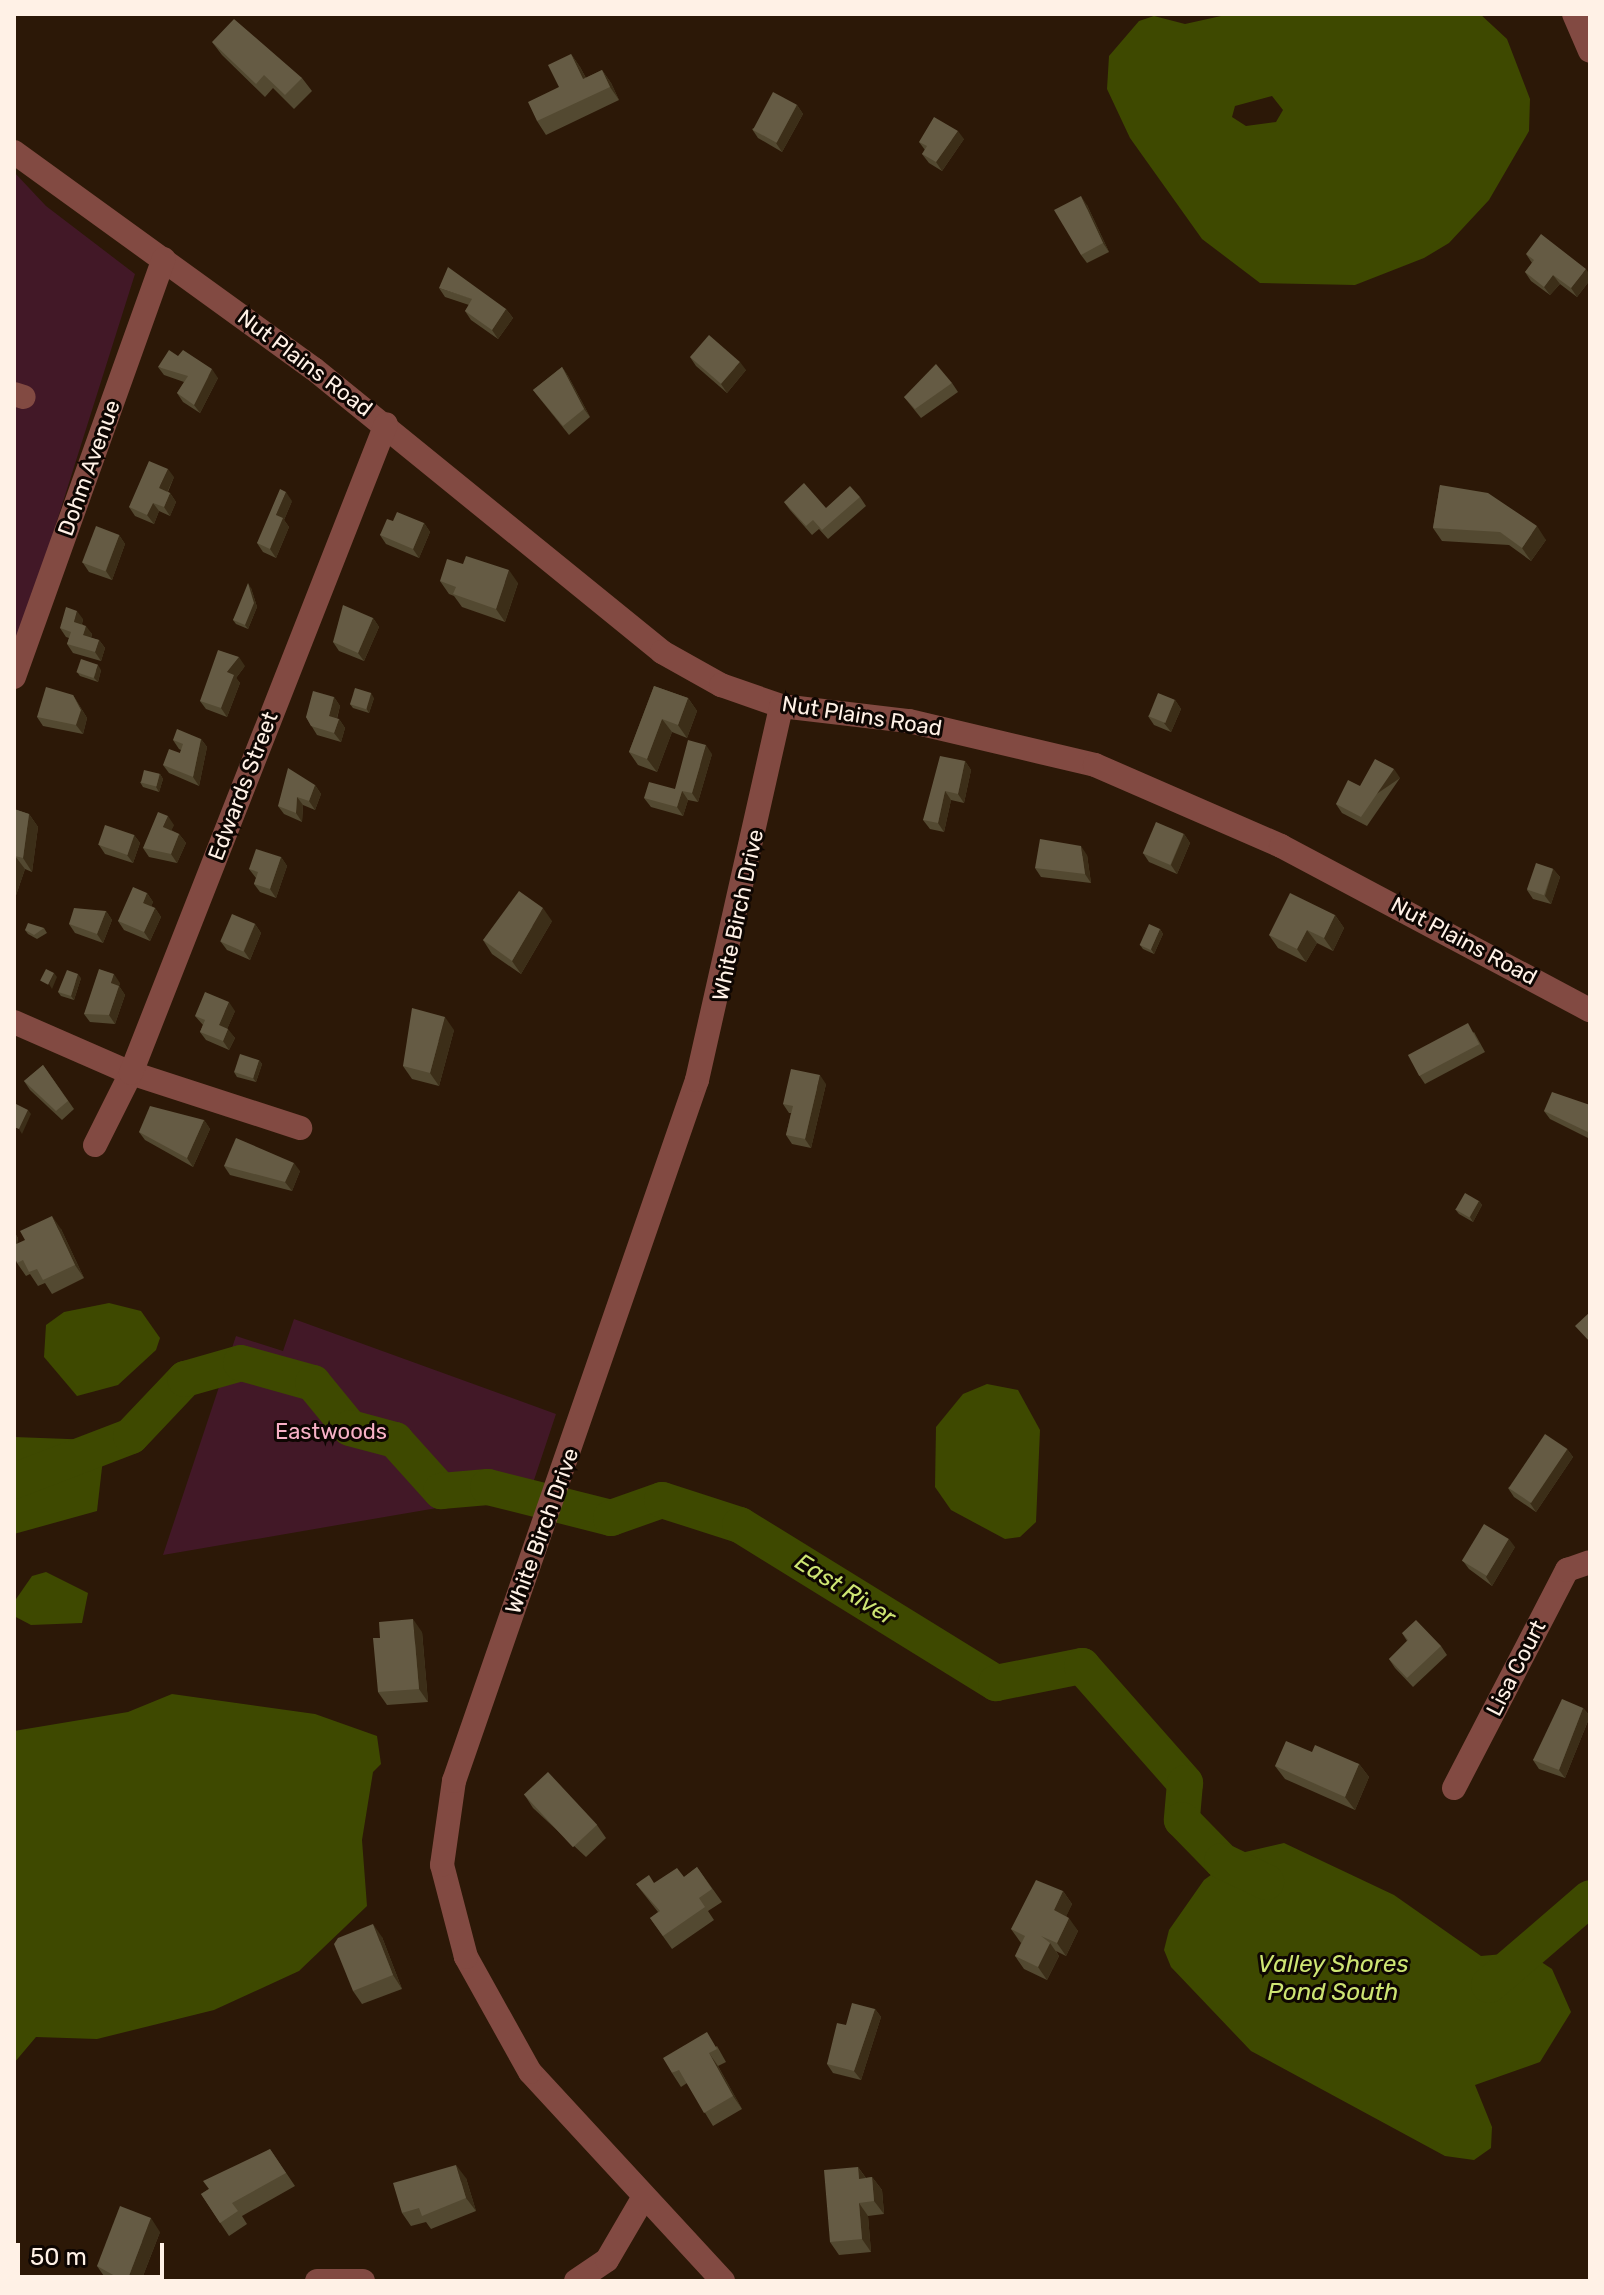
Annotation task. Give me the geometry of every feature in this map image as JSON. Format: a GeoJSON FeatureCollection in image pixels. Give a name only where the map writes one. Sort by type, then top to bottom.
{"type":"FeatureCollection","features":[{"type":"Feature","properties":{"kind":"street"},"geometry":{"type":"LineString","coordinates":[[1574,14],[1590,51]]}},
{"type":"Feature","properties":{"kind":"street","name":"Nut Plains Road"},"geometry":{"type":"LineString","coordinates":[[14,152],[386,424],[662,652],[721,685],[781,706],[909,721],[1095,765],[1281,846],[1590,1010]]}},
{"type":"Feature","properties":{"kind":"street","name":"Dohm Avenue"},"geometry":{"type":"LineString","coordinates":[[14,677],[164,259]]}},
{"type":"Feature","properties":{"kind":"street","name":"Edwards Street"},"geometry":{"type":"LineString","coordinates":[[95,1145],[131,1073],[386,424]]}},
{"type":"Feature","properties":{"kind":"street","name":"White Birch Drive"},"geometry":{"type":"LineString","coordinates":[[723,2281],[682,2230],[642,2200],[530,2072],[466,1957],[442,1865],[454,1781],[565,1470],[719,1006],[781,706]]}},
{"type":"Feature","properties":{"kind":"street"},"geometry":{"type":"LineString","coordinates":[[14,1022],[131,1073],[300,1128]]}},
{"type":"Feature","properties":{"kind":"street","name":"Lisa Court"},"geometry":{"type":"LineString","coordinates":[[1454,1788],[1567,1570],[1590,1562]]}},
{"type":"Feature","properties":{"kind":"street"},"geometry":{"type":"LineString","coordinates":[[576,2281],[607,2260],[642,2200]]}},
{"type":"Feature","properties":{"kind":"street"},"geometry":{"type":"LineString","coordinates":[[317,2281],[363,2281]]}},
{"type":"Feature","properties":{"kind":"green space"},"geometry":{"type":"Polygon","coordinates":[[[14,172],[46,206],[135,274],[14,657],[14,172]]]}},
{"type":"Feature","properties":{"kind":"green space","name":"Eastwoods"},"geometry":{"type":"Polygon","coordinates":[[[294,1319],[556,1414],[530,1492],[163,1555],[236,1336],[283,1351],[294,1319]]]}},
{"type":"Feature","properties":{"kind":"water"},"geometry":{"type":"Polygon","coordinates":[[[1230,14],[1480,14],[1507,39],[1530,99],[1529,131],[1489,200],[1449,243],[1424,258],[1355,285],[1260,283],[1202,239],[1130,138],[1107,89],[1109,56],[1139,21],[1154,16],[1185,24],[1230,14]],[[1272,96],[1235,106],[1232,117],[1246,126],[1276,122],[1283,110],[1272,96]]]}},
{"type":"Feature","properties":{"kind":"water"},"geometry":{"type":"Polygon","coordinates":[[[109,1303],[141,1311],[160,1338],[156,1350],[118,1385],[77,1396],[44,1357],[46,1325],[64,1312],[109,1303]]]}},
{"type":"Feature","properties":{"kind":"water"},"geometry":{"type":"Polygon","coordinates":[[[987,1384],[1018,1390],[1040,1430],[1036,1522],[1020,1537],[1005,1539],[951,1510],[935,1487],[936,1427],[963,1394],[987,1384]]]}},
{"type":"Feature","properties":{"kind":"water"},"geometry":{"type":"Polygon","coordinates":[[[14,1437],[95,1440],[104,1450],[97,1511],[14,1534],[14,1437]]]}},
{"type":"Feature","properties":{"kind":"water"},"geometry":{"type":"Polygon","coordinates":[[[46,1572],[88,1593],[82,1623],[31,1625],[14,1616],[14,1602],[32,1576],[46,1572]]]}},
{"type":"Feature","properties":{"kind":"water"},"geometry":{"type":"Polygon","coordinates":[[[172,1694],[315,1714],[377,1736],[381,1764],[373,1772],[362,1840],[367,1906],[299,1971],[214,2010],[97,2039],[36,2037],[14,2063],[14,1731],[128,1712],[172,1694]]]}},
{"type":"Feature","properties":{"kind":"water","name":"Valley Shores Pond South"},"geometry":{"type":"Polygon","coordinates":[[[1284,1843],[1394,1895],[1481,1956],[1526,1952],[1552,1969],[1571,2012],[1540,2062],[1475,2085],[1492,2127],[1491,2148],[1474,2160],[1445,2156],[1251,2051],[1171,1967],[1164,1950],[1169,1930],[1204,1880],[1241,1853],[1284,1843]]]}},
{"type":"Feature","properties":{"kind":"building"},"geometry":{"type":"Polygon","coordinates":[[[234,19],[302,78],[285,95],[264,75],[256,84],[212,42],[234,19]]]}},
{"type":"Feature","properties":{"kind":"building"},"geometry":{"type":"Polygon","coordinates":[[[571,54],[583,79],[602,70],[610,87],[537,121],[528,102],[559,87],[548,65],[571,54]]]}},
{"type":"Feature","properties":{"kind":"building"},"geometry":{"type":"Polygon","coordinates":[[[773,92],[797,105],[777,143],[753,130],[773,92]]]}},
{"type":"Feature","properties":{"kind":"building"},"geometry":{"type":"Polygon","coordinates":[[[934,117],[958,131],[936,162],[922,154],[927,146],[919,142],[934,117]]]}},
{"type":"Feature","properties":{"kind":"building"},"geometry":{"type":"Polygon","coordinates":[[[1081,196],[1103,243],[1081,255],[1054,210],[1081,196]]]}},
{"type":"Feature","properties":{"kind":"building"},"geometry":{"type":"Polygon","coordinates":[[[1541,234],[1586,269],[1571,288],[1553,275],[1544,287],[1525,272],[1534,260],[1526,254],[1541,234]]]}},
{"type":"Feature","properties":{"kind":"building"},"geometry":{"type":"Polygon","coordinates":[[[448,267],[506,309],[492,330],[465,311],[472,299],[439,288],[448,267]]]}},
{"type":"Feature","properties":{"kind":"building"},"geometry":{"type":"Polygon","coordinates":[[[709,335],[740,362],[721,384],[690,357],[709,335]]]}},
{"type":"Feature","properties":{"kind":"building"},"geometry":{"type":"Polygon","coordinates":[[[169,350],[178,356],[183,350],[212,369],[194,405],[177,393],[188,376],[158,367],[169,350]]]}},
{"type":"Feature","properties":{"kind":"building"},"geometry":{"type":"Polygon","coordinates":[[[936,364],[952,383],[915,409],[904,397],[936,364]]]}},
{"type":"Feature","properties":{"kind":"building"},"geometry":{"type":"Polygon","coordinates":[[[562,367],[584,409],[563,426],[533,390],[562,367]]]}},
{"type":"Feature","properties":{"kind":"building"},"geometry":{"type":"Polygon","coordinates":[[[149,461],[168,469],[159,488],[170,493],[164,507],[153,503],[147,515],[129,507],[149,461]]]}},
{"type":"Feature","properties":{"kind":"building"},"geometry":{"type":"Polygon","coordinates":[[[804,483],[826,508],[850,486],[860,497],[822,530],[813,520],[806,526],[784,502],[804,483]]]}},
{"type":"Feature","properties":{"kind":"building"},"geometry":{"type":"Polygon","coordinates":[[[1440,485],[1488,493],[1537,526],[1522,548],[1500,532],[1433,528],[1440,485]]]}},
{"type":"Feature","properties":{"kind":"building"},"geometry":{"type":"Polygon","coordinates":[[[280,489],[286,492],[276,515],[283,518],[270,549],[257,543],[280,489]]]}},
{"type":"Feature","properties":{"kind":"building"},"geometry":{"type":"Polygon","coordinates":[[[397,512],[424,523],[413,549],[380,535],[387,519],[393,521],[397,512]]]}},
{"type":"Feature","properties":{"kind":"building"},"geometry":{"type":"Polygon","coordinates":[[[96,526],[119,535],[105,571],[82,562],[96,526]]]}},
{"type":"Feature","properties":{"kind":"building"},"geometry":{"type":"Polygon","coordinates":[[[466,556],[509,570],[496,609],[453,594],[456,587],[440,581],[447,559],[463,564],[466,556]]]}},
{"type":"Feature","properties":{"kind":"building"},"geometry":{"type":"Polygon","coordinates":[[[248,583],[254,603],[245,625],[233,620],[248,583]]]}},
{"type":"Feature","properties":{"kind":"building"},"geometry":{"type":"Polygon","coordinates":[[[343,605],[373,618],[358,653],[333,642],[343,605]]]}},
{"type":"Feature","properties":{"kind":"building"},"geometry":{"type":"Polygon","coordinates":[[[66,607],[77,611],[74,622],[86,626],[83,635],[99,640],[95,652],[67,644],[71,632],[60,628],[66,607]]]}},
{"type":"Feature","properties":{"kind":"building"},"geometry":{"type":"Polygon","coordinates":[[[218,650],[239,657],[227,672],[234,675],[221,708],[200,701],[218,650]]]}},
{"type":"Feature","properties":{"kind":"building"},"geometry":{"type":"Polygon","coordinates":[[[81,659],[98,665],[93,678],[76,672],[81,659]]]}},
{"type":"Feature","properties":{"kind":"building"},"geometry":{"type":"Polygon","coordinates":[[[654,686],[688,698],[678,725],[662,719],[647,759],[629,752],[654,686]]]}},
{"type":"Feature","properties":{"kind":"building"},"geometry":{"type":"Polygon","coordinates":[[[46,687],[73,695],[81,710],[76,725],[37,717],[46,687]]]}},
{"type":"Feature","properties":{"kind":"building"},"geometry":{"type":"Polygon","coordinates":[[[355,688],[371,693],[366,709],[350,704],[355,688]]]}},
{"type":"Feature","properties":{"kind":"building"},"geometry":{"type":"Polygon","coordinates":[[[313,691],[334,697],[329,716],[339,719],[334,733],[311,726],[306,717],[313,691]]]}},
{"type":"Feature","properties":{"kind":"building"},"geometry":{"type":"Polygon","coordinates":[[[1158,693],[1175,700],[1165,723],[1149,716],[1158,693]]]}},
{"type":"Feature","properties":{"kind":"building"},"geometry":{"type":"Polygon","coordinates":[[[177,729],[201,739],[193,777],[163,765],[169,749],[180,753],[183,744],[173,740],[177,729]]]}},
{"type":"Feature","properties":{"kind":"building"},"geometry":{"type":"Polygon","coordinates":[[[688,740],[706,745],[692,793],[682,791],[677,807],[644,798],[649,782],[675,789],[688,740]]]}},
{"type":"Feature","properties":{"kind":"building"},"geometry":{"type":"Polygon","coordinates":[[[940,756],[965,761],[958,794],[945,791],[938,823],[923,820],[940,756]]]}},
{"type":"Feature","properties":{"kind":"building"},"geometry":{"type":"Polygon","coordinates":[[[1375,759],[1394,769],[1361,817],[1336,804],[1348,780],[1360,786],[1375,759]]]}},
{"type":"Feature","properties":{"kind":"building"},"geometry":{"type":"Polygon","coordinates":[[[288,768],[315,785],[309,801],[297,797],[296,813],[278,806],[288,768]]]}},
{"type":"Feature","properties":{"kind":"building"},"geometry":{"type":"Polygon","coordinates":[[[144,770],[160,774],[156,786],[141,783],[144,770]]]}},
{"type":"Feature","properties":{"kind":"building"},"geometry":{"type":"Polygon","coordinates":[[[14,809],[29,814],[23,858],[15,856],[14,860],[14,809]]]}},
{"type":"Feature","properties":{"kind":"building"},"geometry":{"type":"Polygon","coordinates":[[[158,812],[168,816],[163,827],[179,834],[171,854],[143,848],[158,812]]]}},
{"type":"Feature","properties":{"kind":"building"},"geometry":{"type":"Polygon","coordinates":[[[1156,822],[1184,834],[1170,865],[1143,853],[1156,822]]]}},
{"type":"Feature","properties":{"kind":"building"},"geometry":{"type":"Polygon","coordinates":[[[105,825],[134,835],[127,855],[98,845],[105,825]]]}},
{"type":"Feature","properties":{"kind":"building"},"geometry":{"type":"Polygon","coordinates":[[[1040,839],[1081,846],[1085,874],[1035,868],[1040,839]]]}},
{"type":"Feature","properties":{"kind":"building"},"geometry":{"type":"Polygon","coordinates":[[[256,849],[281,857],[270,889],[254,884],[258,872],[249,869],[256,849]]]}},
{"type":"Feature","properties":{"kind":"building"},"geometry":{"type":"Polygon","coordinates":[[[1536,863],[1553,869],[1544,895],[1527,889],[1536,863]]]}},
{"type":"Feature","properties":{"kind":"building"},"geometry":{"type":"Polygon","coordinates":[[[133,887],[147,893],[143,903],[155,908],[144,932],[118,921],[133,887]]]}},
{"type":"Feature","properties":{"kind":"building"},"geometry":{"type":"Polygon","coordinates":[[[519,891],[543,908],[512,961],[483,940],[519,891]]]}},
{"type":"Feature","properties":{"kind":"building"},"geometry":{"type":"Polygon","coordinates":[[[1290,893],[1335,915],[1324,938],[1307,930],[1297,949],[1269,935],[1290,893]]]}},
{"type":"Feature","properties":{"kind":"building"},"geometry":{"type":"Polygon","coordinates":[[[74,908],[106,911],[97,934],[69,924],[74,908]]]}},
{"type":"Feature","properties":{"kind":"building"},"geometry":{"type":"Polygon","coordinates":[[[232,914],[255,924],[243,951],[220,942],[232,914]]]}},
{"type":"Feature","properties":{"kind":"building"},"geometry":{"type":"Polygon","coordinates":[[[28,923],[44,928],[34,935],[25,930],[28,923]]]}},
{"type":"Feature","properties":{"kind":"building"},"geometry":{"type":"Polygon","coordinates":[[[1149,924],[1160,929],[1151,950],[1140,945],[1149,924]]]}},
{"type":"Feature","properties":{"kind":"building"},"geometry":{"type":"Polygon","coordinates":[[[46,969],[54,973],[48,985],[40,981],[46,969]]]}},
{"type":"Feature","properties":{"kind":"building"},"geometry":{"type":"Polygon","coordinates":[[[99,969],[114,974],[111,983],[119,986],[109,1015],[84,1014],[99,969]]]}},
{"type":"Feature","properties":{"kind":"building"},"geometry":{"type":"Polygon","coordinates":[[[67,970],[78,974],[71,996],[58,992],[67,970]]]}},
{"type":"Feature","properties":{"kind":"building"},"geometry":{"type":"Polygon","coordinates":[[[205,992],[229,1002],[219,1025],[228,1029],[223,1041],[200,1032],[205,1020],[195,1016],[205,992]]]}},
{"type":"Feature","properties":{"kind":"building"},"geometry":{"type":"Polygon","coordinates":[[[412,1008],[445,1017],[430,1073],[403,1066],[412,1008]]]}},
{"type":"Feature","properties":{"kind":"building"},"geometry":{"type":"Polygon","coordinates":[[[1468,1023],[1479,1044],[1419,1076],[1408,1055],[1468,1023]]]}},
{"type":"Feature","properties":{"kind":"building"},"geometry":{"type":"Polygon","coordinates":[[[240,1054],[259,1060],[253,1078],[234,1072],[240,1054]]]}},
{"type":"Feature","properties":{"kind":"building"},"geometry":{"type":"Polygon","coordinates":[[[43,1065],[68,1101],[56,1111],[24,1081],[43,1065]]]}},
{"type":"Feature","properties":{"kind":"building"},"geometry":{"type":"Polygon","coordinates":[[[791,1069],[820,1075],[805,1139],[786,1135],[793,1106],[783,1104],[791,1069]]]}},
{"type":"Feature","properties":{"kind":"building"},"geometry":{"type":"Polygon","coordinates":[[[1552,1092],[1590,1105],[1590,1133],[1544,1111],[1552,1092]]]}},
{"type":"Feature","properties":{"kind":"building"},"geometry":{"type":"Polygon","coordinates":[[[16,1104],[28,1110],[19,1129],[14,1127],[16,1104]]]}},
{"type":"Feature","properties":{"kind":"building"},"geometry":{"type":"Polygon","coordinates":[[[150,1106],[204,1120],[187,1158],[139,1132],[150,1106]]]}},
{"type":"Feature","properties":{"kind":"building"},"geometry":{"type":"Polygon","coordinates":[[[236,1138],[294,1163],[285,1182],[224,1166],[236,1138]]]}},
{"type":"Feature","properties":{"kind":"building"},"geometry":{"type":"Polygon","coordinates":[[[1465,1193],[1479,1201],[1469,1217],[1456,1209],[1465,1193]]]}},
{"type":"Feature","properties":{"kind":"building"},"geometry":{"type":"Polygon","coordinates":[[[52,1216],[75,1265],[43,1280],[37,1269],[29,1272],[23,1260],[17,1263],[14,1245],[25,1240],[20,1231],[52,1216]]]}},
{"type":"Feature","properties":{"kind":"building"},"geometry":{"type":"Polygon","coordinates":[[[1590,1312],[1590,1342],[1575,1326],[1590,1312]]]}},
{"type":"Feature","properties":{"kind":"building"},"geometry":{"type":"Polygon","coordinates":[[[1545,1434],[1567,1449],[1531,1503],[1509,1488],[1545,1434]]]}},
{"type":"Feature","properties":{"kind":"building"},"geometry":{"type":"Polygon","coordinates":[[[1484,1524],[1509,1539],[1487,1576],[1462,1561],[1484,1524]]]}},
{"type":"Feature","properties":{"kind":"building"},"geometry":{"type":"Polygon","coordinates":[[[413,1619],[419,1689],[378,1692],[373,1638],[380,1638],[379,1622],[413,1619]]]}},
{"type":"Feature","properties":{"kind":"building"},"geometry":{"type":"Polygon","coordinates":[[[1416,1620],[1441,1646],[1407,1678],[1389,1659],[1408,1640],[1402,1633],[1416,1620]]]}},
{"type":"Feature","properties":{"kind":"building"},"geometry":{"type":"Polygon","coordinates":[[[1562,1699],[1583,1708],[1559,1770],[1533,1760],[1562,1699]]]}},
{"type":"Feature","properties":{"kind":"building"},"geometry":{"type":"Polygon","coordinates":[[[1286,1741],[1312,1752],[1315,1745],[1359,1764],[1345,1797],[1275,1766],[1286,1741]]]}},
{"type":"Feature","properties":{"kind":"building"},"geometry":{"type":"Polygon","coordinates":[[[548,1772],[597,1825],[573,1847],[524,1795],[548,1772]]]}},
{"type":"Feature","properties":{"kind":"building"},"geometry":{"type":"Polygon","coordinates":[[[697,1867],[712,1889],[699,1898],[705,1907],[663,1936],[650,1918],[660,1911],[636,1884],[649,1875],[654,1883],[677,1868],[684,1877],[697,1867]]]}},
{"type":"Feature","properties":{"kind":"building"},"geometry":{"type":"Polygon","coordinates":[[[1036,1880],[1063,1891],[1054,1910],[1069,1918],[1057,1943],[1041,1936],[1050,1943],[1038,1967],[1015,1956],[1025,1936],[1011,1929],[1036,1880]]]}},
{"type":"Feature","properties":{"kind":"building"},"geometry":{"type":"Polygon","coordinates":[[[373,1924],[393,1975],[353,1991],[334,1944],[338,1938],[373,1924]]]}},
{"type":"Feature","properties":{"kind":"building"},"geometry":{"type":"Polygon","coordinates":[[[852,2003],[875,2009],[854,2071],[827,2064],[837,2023],[846,2025],[852,2003]]]}},
{"type":"Feature","properties":{"kind":"building"},"geometry":{"type":"Polygon","coordinates":[[[707,2032],[717,2049],[709,2053],[733,2096],[704,2113],[679,2070],[672,2073],[663,2058],[707,2032]]]}},
{"type":"Feature","properties":{"kind":"building"},"geometry":{"type":"Polygon","coordinates":[[[270,2149],[286,2173],[232,2203],[238,2211],[220,2223],[201,2194],[209,2189],[203,2181],[270,2149]]]}},
{"type":"Feature","properties":{"kind":"building"},"geometry":{"type":"Polygon","coordinates":[[[456,2165],[466,2198],[422,2216],[419,2208],[402,2213],[393,2183],[456,2165]]]}},
{"type":"Feature","properties":{"kind":"building"},"geometry":{"type":"Polygon","coordinates":[[[858,2167],[859,2179],[872,2177],[874,2201],[859,2203],[862,2239],[830,2242],[824,2170],[858,2167]]]}},
{"type":"Feature","properties":{"kind":"building"},"geometry":{"type":"Polygon","coordinates":[[[120,2206],[151,2218],[127,2281],[97,2266],[120,2206]]]}},
{"type":"Feature","properties":{"kind":"waterway","name":"East River"},"geometry":{"type":"LineString","coordinates":[[14,1481],[131,1436],[185,1379],[241,1363],[313,1383],[350,1428],[395,1440],[441,1491],[488,1487],[611,1518],[662,1500],[740,1525],[996,1683],[1082,1666],[1185,1783],[1182,1820],[1222,1861],[1266,1882]]}},
{"type":"Feature","properties":{"kind":"waterway","name":"East River"},"geometry":{"type":"LineString","coordinates":[[1489,1985],[1590,1898]]}}]}
